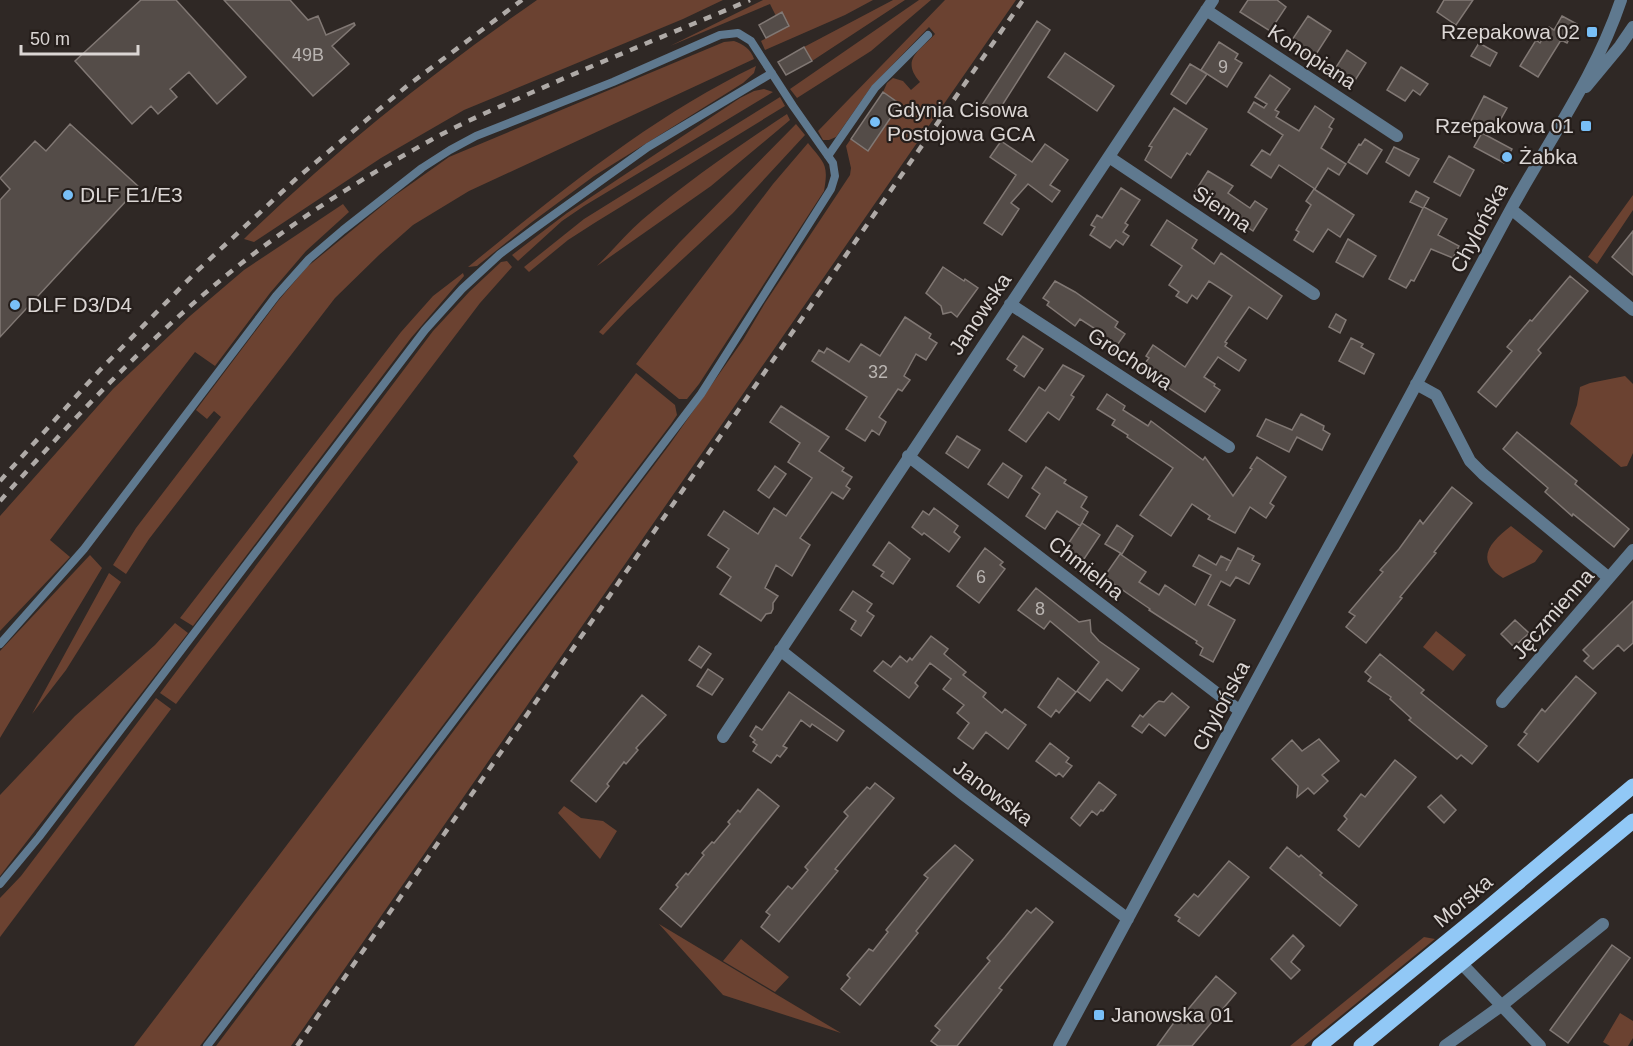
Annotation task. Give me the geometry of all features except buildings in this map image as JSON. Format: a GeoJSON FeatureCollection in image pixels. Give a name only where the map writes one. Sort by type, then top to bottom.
{"type":"FeatureCollection","features":[{"type":"Feature","properties":{"kind":"main road","name":"Morska"},"geometry":{"type":"LineString","coordinates":[[1319,1046],[1633,786]]}},
{"type":"Feature","properties":{"kind":"main road"},"geometry":{"type":"LineString","coordinates":[[1361,1046],[1633,821]]}},
{"type":"Feature","properties":{"kind":"street","name":"Chylońska"},"geometry":{"type":"LineString","coordinates":[[1059,1046],[1511,208],[1580,92],[1625,1]]}},
{"type":"Feature","properties":{"kind":"street","name":"Konopiana"},"geometry":{"type":"LineString","coordinates":[[1210,5],[1397,136]]}},
{"type":"Feature","properties":{"kind":"street","name":"Janowska"},"geometry":{"type":"LineString","coordinates":[[723,737],[1210,5]]}},
{"type":"Feature","properties":{"kind":"street","name":"Chylońska"},"geometry":{"type":"LineString","coordinates":[[1580,92],[1627,45],[1633,27]]}},
{"type":"Feature","properties":{"kind":"street","name":"Sienna"},"geometry":{"type":"LineString","coordinates":[[1109,157],[1314,294]]}},
{"type":"Feature","properties":{"kind":"street"},"geometry":{"type":"LineString","coordinates":[[1511,208],[1633,310]]}},
{"type":"Feature","properties":{"kind":"street","name":"Grochowa"},"geometry":{"type":"LineString","coordinates":[[1010,304],[1229,447]]}},
{"type":"Feature","properties":{"kind":"street"},"geometry":{"type":"LineString","coordinates":[[1416,384],[1436,395],[1470,461],[1609,578]]}},
{"type":"Feature","properties":{"kind":"street","name":"Chmielna"},"geometry":{"type":"LineString","coordinates":[[908,456],[1240,711]]}},
{"type":"Feature","properties":{"kind":"street","name":"Jęczmienna"},"geometry":{"type":"LineString","coordinates":[[1502,702],[1633,550]]}},
{"type":"Feature","properties":{"kind":"street","name":"Janowska"},"geometry":{"type":"LineString","coordinates":[[780,650],[964,795],[1128,919]]}},
{"type":"Feature","properties":{"kind":"street"},"geometry":{"type":"LineString","coordinates":[[1445,1046],[1501,1006],[1603,924]]}},
{"type":"Feature","properties":{"kind":"street"},"geometry":{"type":"LineString","coordinates":[[1462,964],[1540,1046]]}},
{"type":"Feature","properties":{"kind":"lane"},"geometry":{"type":"LineString","coordinates":[[0,644],[84,549],[276,296],[309,259],[343,230],[422,168],[476,136],[613,82],[720,35],[738,33],[751,40],[833,163],[835,176],[831,189],[701,394],[207,1046]]}},
{"type":"Feature","properties":{"kind":"lane"},"geometry":{"type":"LineString","coordinates":[[828,156],[875,88],[928,35]]}},
{"type":"Feature","properties":{"kind":"lane"},"geometry":{"type":"LineString","coordinates":[[0,884],[46,828],[425,330],[462,289],[500,254],[648,147],[772,73]]}},
{"type":"Feature","properties":{"kind":"shaded area"},"geometry":{"type":"Polygon","coordinates":[[[537,0],[723,0],[683,19],[464,110],[381,158],[254,242],[244,239],[278,206],[385,114],[460,55],[537,0]]]}},
{"type":"Feature","properties":{"kind":"shaded area"},"geometry":{"type":"Polygon","coordinates":[[[763,0],[873,0],[845,15],[765,50],[761,41],[789,25],[782,13],[776,16],[770,4],[670,46],[763,0]]]}},
{"type":"Feature","properties":{"kind":"shaded area"},"geometry":{"type":"Polygon","coordinates":[[[893,0],[905,0],[812,61],[804,47],[893,0]]]}},
{"type":"Feature","properties":{"kind":"shaded area"},"geometry":{"type":"Polygon","coordinates":[[[919,0],[931,0],[871,51],[797,98],[790,89],[919,0]]]}},
{"type":"Feature","properties":{"kind":"shaded area"},"geometry":{"type":"Polygon","coordinates":[[[945,0],[1016,0],[291,1046],[216,1046],[670,444],[743,340],[850,175],[851,168],[846,146],[887,83],[893,78],[903,81],[911,90],[920,82],[914,74],[912,61],[918,51],[935,34],[929,27],[871,87],[836,137],[823,140],[818,131],[945,0]]]}},
{"type":"Feature","properties":{"kind":"shaded area"},"geometry":{"type":"Polygon","coordinates":[[[734,41],[746,47],[754,59],[469,191],[413,225],[335,298],[149,539],[126,574],[113,565],[136,528],[221,417],[214,411],[207,419],[196,410],[278,301],[307,267],[394,196],[449,157],[724,42],[734,41]]]}},
{"type":"Feature","properties":{"kind":"shaded area"},"geometry":{"type":"Polygon","coordinates":[[[756,66],[754,73],[743,83],[594,176],[477,266],[468,267],[571,184],[642,132],[717,86],[756,66]]]}},
{"type":"Feature","properties":{"kind":"shaded area"},"geometry":{"type":"Polygon","coordinates":[[[764,89],[773,92],[584,206],[562,221],[518,261],[512,255],[567,213],[740,98],[764,89]]]}},
{"type":"Feature","properties":{"kind":"shaded area"},"geometry":{"type":"Polygon","coordinates":[[[780,97],[785,106],[568,240],[529,272],[524,267],[584,219],[780,97]]]}},
{"type":"Feature","properties":{"kind":"shaded area"},"geometry":{"type":"Polygon","coordinates":[[[787,114],[790,120],[711,186],[597,266],[636,225],[659,206],[787,114]]]}},
{"type":"Feature","properties":{"kind":"shaded area"},"geometry":{"type":"Polygon","coordinates":[[[796,124],[805,135],[733,213],[627,310],[603,335],[599,332],[679,243],[796,124]]]}},
{"type":"Feature","properties":{"kind":"shaded area"},"geometry":{"type":"Polygon","coordinates":[[[808,143],[824,164],[826,175],[824,191],[699,384],[687,399],[679,399],[636,364],[773,184],[808,143]]]}},
{"type":"Feature","properties":{"kind":"shaded area"},"geometry":{"type":"Polygon","coordinates":[[[1633,195],[1633,210],[1597,264],[1588,257],[1633,195]]]}},
{"type":"Feature","properties":{"kind":"shaded area"},"geometry":{"type":"Polygon","coordinates":[[[343,204],[349,212],[306,251],[270,293],[215,366],[195,352],[50,540],[70,557],[0,631],[0,516],[113,389],[190,316],[244,270],[343,204]]]}},
{"type":"Feature","properties":{"kind":"shaded area"},"geometry":{"type":"Polygon","coordinates":[[[507,261],[512,267],[480,303],[176,704],[160,693],[433,331],[470,291],[501,262],[507,261]]]}},
{"type":"Feature","properties":{"kind":"shaded area"},"geometry":{"type":"Polygon","coordinates":[[[463,273],[464,276],[411,338],[193,626],[180,618],[401,332],[433,296],[463,273]]]}},
{"type":"Feature","properties":{"kind":"shaded area"},"geometry":{"type":"Polygon","coordinates":[[[636,373],[675,405],[677,415],[671,424],[200,1046],[134,1046],[578,462],[573,456],[636,373]]]}},
{"type":"Feature","properties":{"kind":"shaded area"},"geometry":{"type":"Polygon","coordinates":[[[1625,376],[1633,384],[1633,453],[1627,466],[1621,467],[1570,424],[1577,405],[1580,387],[1625,376]]]}},
{"type":"Feature","properties":{"kind":"shaded area"},"geometry":{"type":"Polygon","coordinates":[[[1511,526],[1543,551],[1535,562],[1503,578],[1489,565],[1488,551],[1497,538],[1511,526]]]}},
{"type":"Feature","properties":{"kind":"shaded area"},"geometry":{"type":"Polygon","coordinates":[[[90,555],[102,568],[0,738],[0,651],[90,555]]]}},
{"type":"Feature","properties":{"kind":"shaded area"},"geometry":{"type":"Polygon","coordinates":[[[109,573],[121,582],[66,670],[32,714],[109,573]]]}},
{"type":"Feature","properties":{"kind":"shaded area"},"geometry":{"type":"Polygon","coordinates":[[[175,623],[188,633],[0,876],[0,795],[75,716],[155,645],[175,623]]]}},
{"type":"Feature","properties":{"kind":"shaded area"},"geometry":{"type":"Polygon","coordinates":[[[1436,631],[1466,655],[1453,671],[1423,647],[1436,631]]]}},
{"type":"Feature","properties":{"kind":"shaded area"},"geometry":{"type":"Polygon","coordinates":[[[156,698],[171,709],[0,937],[0,898],[21,876],[156,698]]]}},
{"type":"Feature","properties":{"kind":"shaded area"},"geometry":{"type":"Polygon","coordinates":[[[564,806],[581,818],[603,821],[617,831],[600,859],[558,813],[564,806]]]}},
{"type":"Feature","properties":{"kind":"shaded area"},"geometry":{"type":"Polygon","coordinates":[[[659,924],[841,1033],[723,995],[659,924]]]}},
{"type":"Feature","properties":{"kind":"shaded area"},"geometry":{"type":"Polygon","coordinates":[[[1424,937],[1435,939],[1304,1046],[1290,1046],[1424,937]]]}},
{"type":"Feature","properties":{"kind":"shaded area"},"geometry":{"type":"Polygon","coordinates":[[[741,939],[789,977],[775,992],[723,961],[741,939]]]}},
{"type":"Feature","properties":{"kind":"shaded area"},"geometry":{"type":"Polygon","coordinates":[[[1620,1013],[1633,1021],[1633,1038],[1628,1046],[1610,1046],[1603,1042],[1620,1013]]]}},
{"type":"Feature","properties":{"kind":"railway"},"geometry":{"type":"LineString","coordinates":[[0,481],[99,371],[197,271],[297,178],[407,86],[522,0]]}},
{"type":"Feature","properties":{"kind":"railway"},"geometry":{"type":"LineString","coordinates":[[0,501],[64,430],[165,329],[237,267],[312,212],[391,163],[460,125],[576,73],[750,0]]}},
{"type":"Feature","properties":{"kind":"railway"},"geometry":{"type":"LineString","coordinates":[[297,1046],[1023,0]]}},
{"type":"Feature","properties":{"kind":"place","name":"Rzepakowa 02"},"geometry":{"type":"Point","coordinates":[1592,32]}},
{"type":"Feature","properties":{"kind":"place","name":"Gdynia Cisowa Postojowa GCA"},"geometry":{"type":"Point","coordinates":[875,122]}},
{"type":"Feature","properties":{"kind":"place","name":"Rzepakowa 01"},"geometry":{"type":"Point","coordinates":[1586,126]}},
{"type":"Feature","properties":{"kind":"place","name":"Żabka"},"geometry":{"type":"Point","coordinates":[1507,157]}},
{"type":"Feature","properties":{"kind":"place","name":"DLF E1/E3"},"geometry":{"type":"Point","coordinates":[68,195]}},
{"type":"Feature","properties":{"kind":"place","name":"DLF D3/D4"},"geometry":{"type":"Point","coordinates":[15,305]}},
{"type":"Feature","properties":{"kind":"place","name":"Janowska 01"},"geometry":{"type":"Point","coordinates":[1099,1015]}}]}
